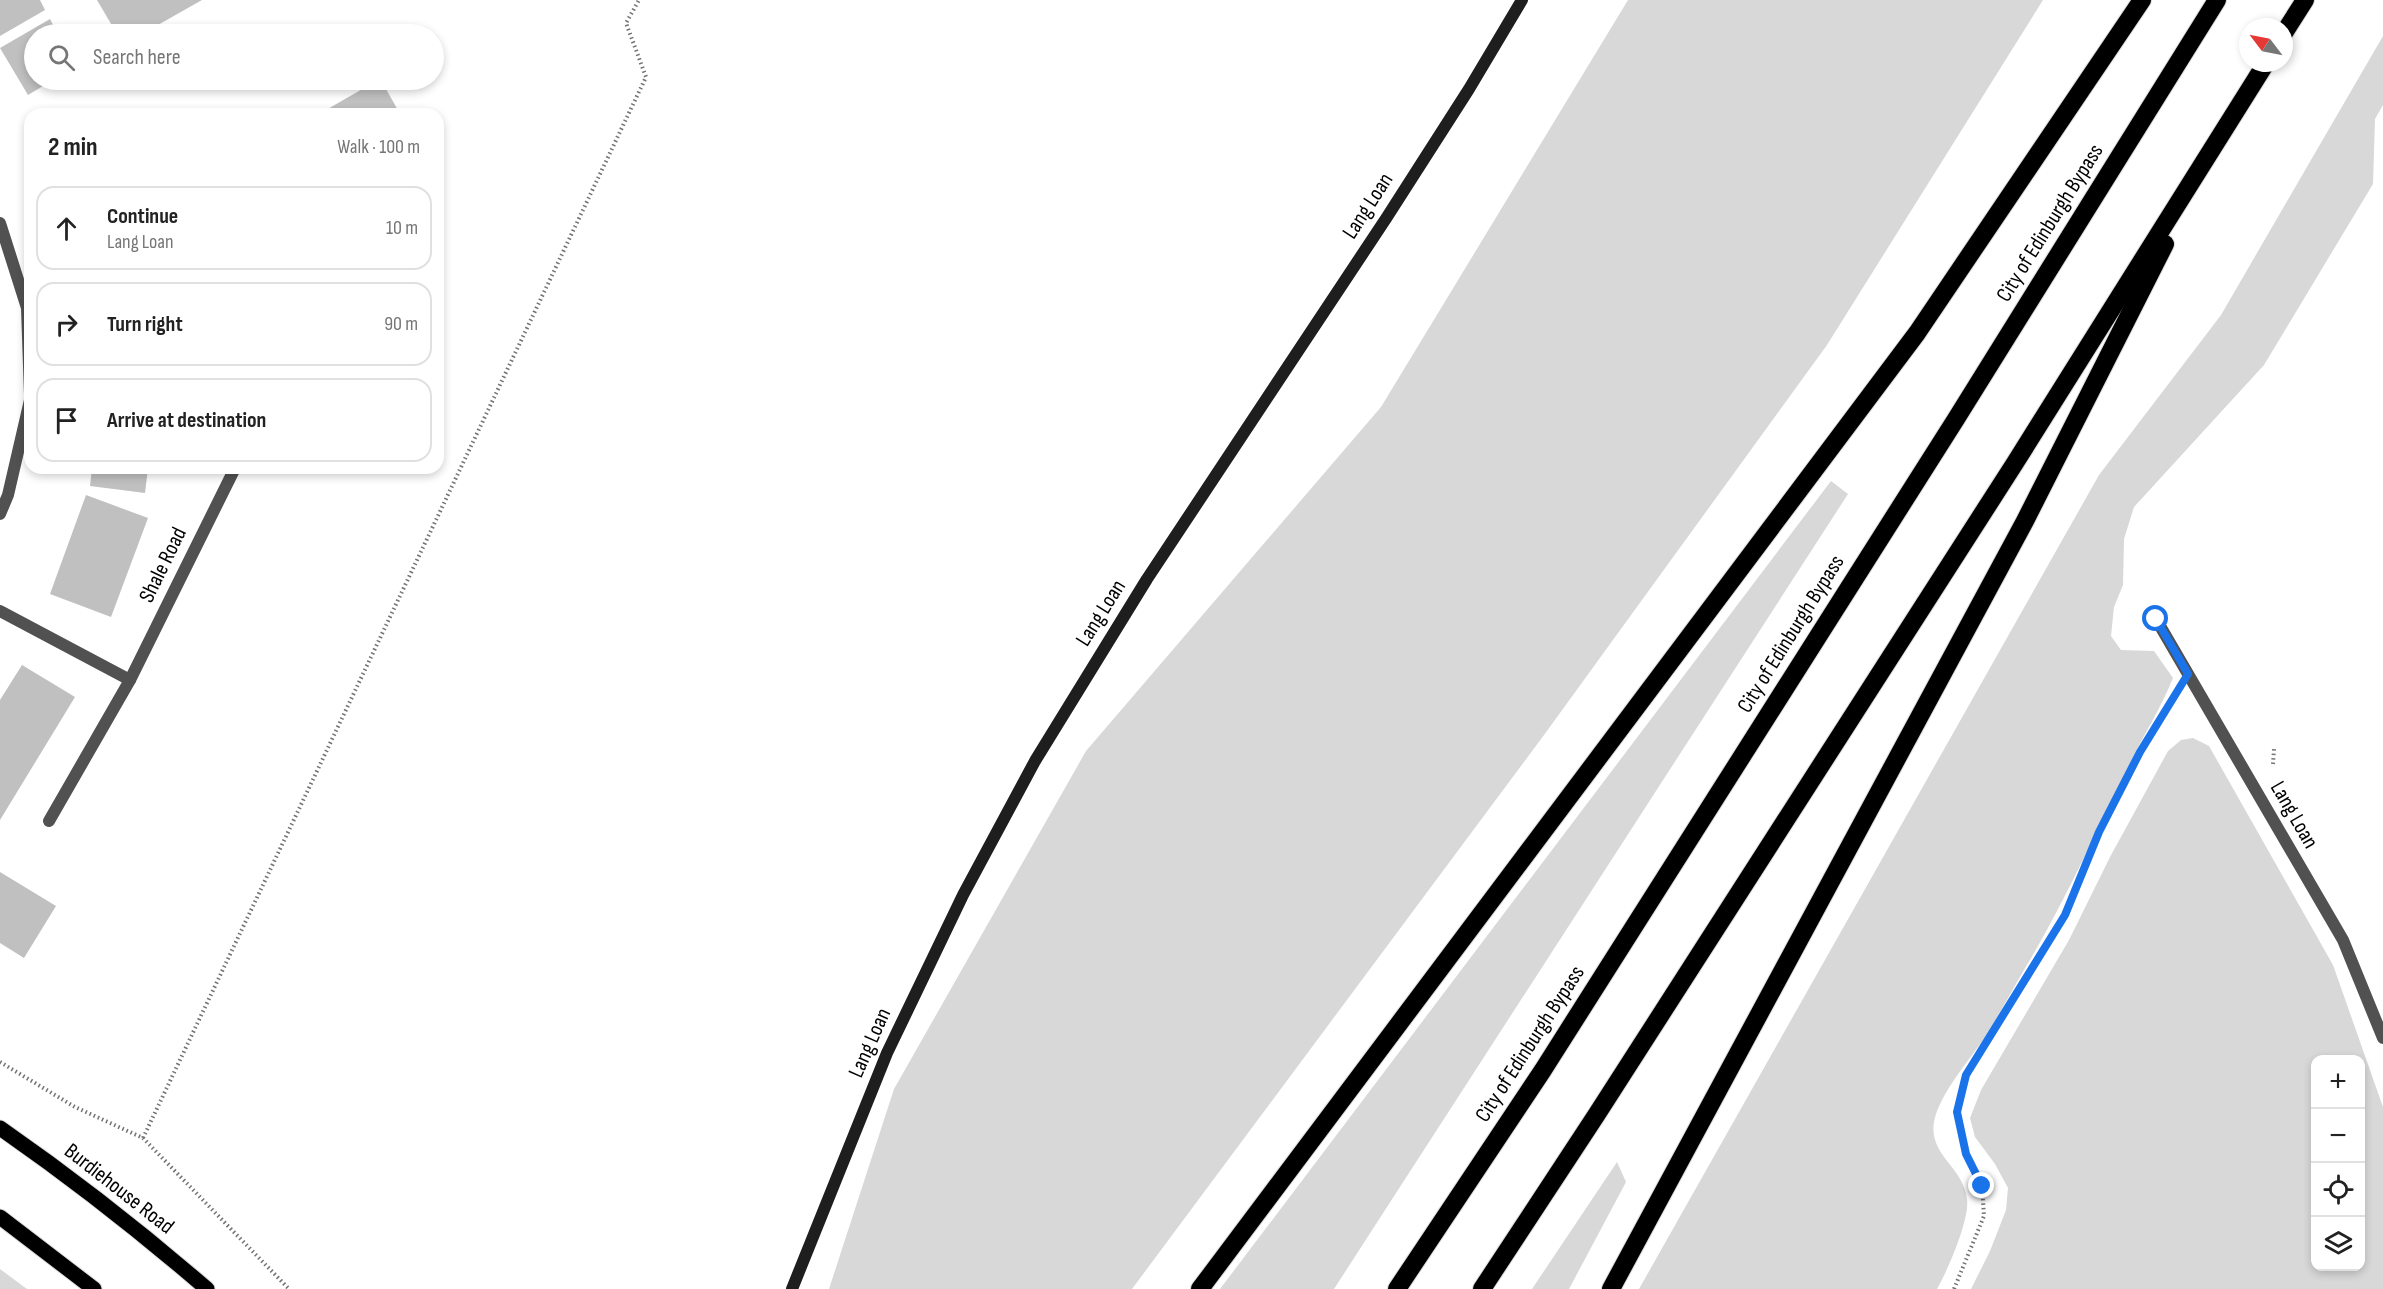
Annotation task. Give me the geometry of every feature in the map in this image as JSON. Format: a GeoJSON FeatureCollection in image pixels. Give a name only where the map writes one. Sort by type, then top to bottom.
{"type":"FeatureCollection","features":[{"type":"Feature","properties":{"kind":"highway"},"geometry":{"type":"LineString","coordinates":[[1200,1289],[1917,333],[2142,0]]}},
{"type":"Feature","properties":{"kind":"highway","name":"City of Edinburgh Bypass"},"geometry":{"type":"LineString","coordinates":[[1397,1289],[1543,1070],[1962,409],[2217,0]]}},
{"type":"Feature","properties":{"kind":"highway"},"geometry":{"type":"LineString","coordinates":[[2293,18],[2304,0]]}},
{"type":"Feature","properties":{"kind":"highway"},"geometry":{"type":"LineString","coordinates":[[1482,1289],[2008,473],[2260,72]]}},
{"type":"Feature","properties":{"kind":"highway"},"geometry":{"type":"LineString","coordinates":[[1611,1289],[2025,521],[2216,143]]}},
{"type":"Feature","properties":{"kind":"main road","name":"Burdiehouse Road"},"geometry":{"type":"LineString","coordinates":[[0,1128],[44,1158],[143,1234],[207,1289]]}},
{"type":"Feature","properties":{"kind":"main road"},"geometry":{"type":"LineString","coordinates":[[0,1217],[94,1289]]}},
{"type":"Feature","properties":{"kind":"street","name":"Lang Loan"},"geometry":{"type":"LineString","coordinates":[[792,1289],[887,1053],[963,895],[1035,761],[1147,579],[1469,89],[1522,0]]}},
{"type":"Feature","properties":{"kind":"street"},"geometry":{"type":"LineString","coordinates":[[0,223],[24,299]]}},
{"type":"Feature","properties":{"kind":"street"},"geometry":{"type":"LineString","coordinates":[[0,514],[8,495],[24,426]]}},
{"type":"Feature","properties":{"kind":"street","name":"Shale Road"},"geometry":{"type":"LineString","coordinates":[[49,821],[130,680],[232,474]]}},
{"type":"Feature","properties":{"kind":"street"},"geometry":{"type":"LineString","coordinates":[[0,611],[130,680]]}},
{"type":"Feature","properties":{"kind":"street","name":"Lang Loan"},"geometry":{"type":"LineString","coordinates":[[2156,619],[2343,940],[2383,1038]]}},
{"type":"Feature","properties":{"kind":"path"},"geometry":{"type":"LineString","coordinates":[[143,1138],[646,77],[626,23],[639,0]]}},
{"type":"Feature","properties":{"kind":"path"},"geometry":{"type":"LineString","coordinates":[[1954,1289],[1984,1216],[1982,1186],[1966,1154],[1957,1112],[1966,1075],[2065,915],[2099,832],[2140,752],[2188,674]]}},
{"type":"Feature","properties":{"kind":"path"},"geometry":{"type":"LineString","coordinates":[[0,1062],[75,1107],[143,1138],[289,1289]]}},
{"type":"Feature","properties":{"kind":"shaded area"},"geometry":{"type":"Polygon","coordinates":[[[1628,0],[2043,0],[1827,345],[1544,735],[1132,1289],[829,1289],[894,1089],[1086,751],[1381,407],[1628,0]]]}},
{"type":"Feature","properties":{"kind":"shaded area"},"geometry":{"type":"Polygon","coordinates":[[[2383,36],[2383,105],[2375,119],[2373,184],[2264,365],[2134,507],[2124,539],[2123,585],[2114,607],[2111,636],[2121,650],[2154,651],[2173,678],[2053,920],[1990,1029],[1952,1084],[1936,1114],[1933,1128],[1935,1139],[1939,1149],[1959,1177],[1967,1199],[1962,1231],[1937,1289],[1639,1289],[2099,475],[2221,315],[2383,36]]]}},
{"type":"Feature","properties":{"kind":"shaded area"},"geometry":{"type":"Polygon","coordinates":[[[1831,481],[1848,494],[1334,1289],[1220,1289],[1831,481]]]}},
{"type":"Feature","properties":{"kind":"shaded area"},"geometry":{"type":"Polygon","coordinates":[[[2193,738],[2209,746],[2333,965],[2365,1055],[2311,1055],[2311,1271],[2365,1271],[2365,1056],[2383,1107],[2383,1289],[1971,1289],[1990,1251],[2006,1210],[2008,1188],[1995,1164],[1975,1137],[1970,1118],[1981,1090],[2069,940],[2110,857],[2168,751],[2181,740],[2193,738]]]}},
{"type":"Feature","properties":{"kind":"shaded area"},"geometry":{"type":"Polygon","coordinates":[[[1617,1162],[1626,1182],[1569,1289],[1532,1289],[1617,1162]]]}},
{"type":"Feature","properties":{"kind":"shaded area"},"geometry":{"type":"Polygon","coordinates":[[[0,1269],[27,1289],[0,1289],[0,1269]]]}},
{"type":"Feature","properties":{"kind":"building"},"geometry":{"type":"Polygon","coordinates":[[[0,0],[40,0],[45,10],[0,36],[0,0]]]}},
{"type":"Feature","properties":{"kind":"building"},"geometry":{"type":"Polygon","coordinates":[[[97,0],[202,0],[160,24],[111,24],[97,0]]]}},
{"type":"Feature","properties":{"kind":"building"},"geometry":{"type":"Polygon","coordinates":[[[50,19],[53,24],[41,24],[50,19]]]}},
{"type":"Feature","properties":{"kind":"building"},"geometry":{"type":"Polygon","coordinates":[[[24,34],[24,88],[0,48],[24,34]]]}},
{"type":"Feature","properties":{"kind":"building"},"geometry":{"type":"Polygon","coordinates":[[[25,90],[36,90],[28,95],[25,90]]]}},
{"type":"Feature","properties":{"kind":"building"},"geometry":{"type":"Polygon","coordinates":[[[361,90],[387,90],[397,108],[329,108],[361,90]]]}},
{"type":"Feature","properties":{"kind":"building"},"geometry":{"type":"Polygon","coordinates":[[[91,474],[147,474],[145,493],[90,486],[91,474]]]}},
{"type":"Feature","properties":{"kind":"building"},"geometry":{"type":"Polygon","coordinates":[[[86,495],[148,518],[111,617],[50,594],[86,495]]]}},
{"type":"Feature","properties":{"kind":"building"},"geometry":{"type":"Polygon","coordinates":[[[22,665],[75,697],[0,820],[0,700],[22,665]]]}},
{"type":"Feature","properties":{"kind":"building"},"geometry":{"type":"Polygon","coordinates":[[[0,872],[56,906],[24,958],[0,943],[0,872]]]}},
{"type":"Feature","properties":{"kind":"route"},"geometry":{"type":"LineString","coordinates":[[1982,1186],[1966,1154],[1957,1112],[1966,1075],[2001,1022],[2065,915],[2099,832],[2140,752],[2188,674],[2156,619]]}}]}
